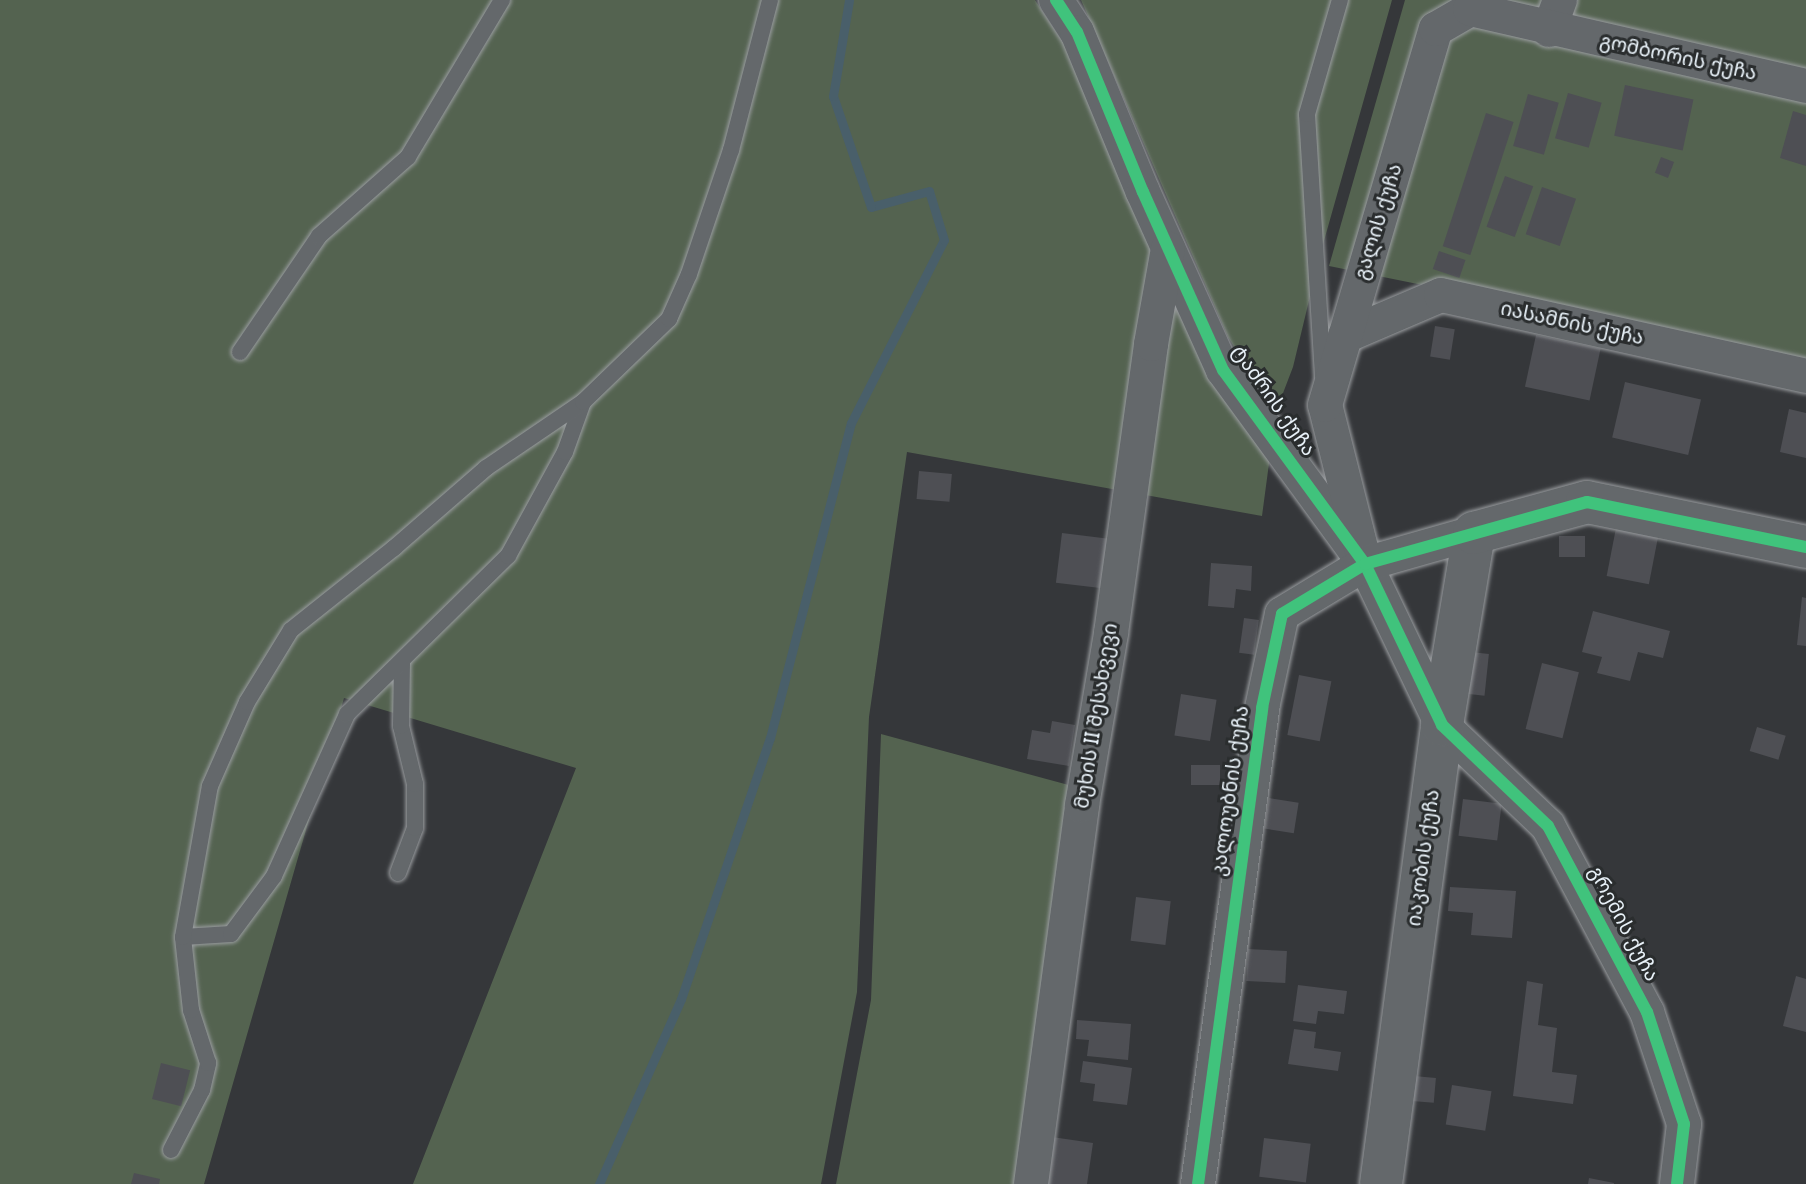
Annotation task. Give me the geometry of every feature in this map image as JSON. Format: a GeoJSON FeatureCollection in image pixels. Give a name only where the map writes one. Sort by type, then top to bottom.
{"type":"FeatureCollection","features":[{"type":"Feature","properties":{"kind":"street","name":"ტაძრის ქუჩა"},"geometry":{"type":"LineString","coordinates":[[1056,0],[1077,32],[1168,249],[1223,370],[1365,564],[1442,725]]}},
{"type":"Feature","properties":{"kind":"street","name":"გალის ქუჩა"},"geometry":{"type":"LineString","coordinates":[[1325,405],[1436,29],[1470,9],[1554,15]]}},
{"type":"Feature","properties":{"kind":"street","name":"გომბორის ქუჩა"},"geometry":{"type":"LineString","coordinates":[[1554,15],[1806,86]]}},
{"type":"Feature","properties":{"kind":"street","name":"მუხის II შესახვევი"},"geometry":{"type":"LineString","coordinates":[[1031,1184],[1082,805],[1168,249]]}},
{"type":"Feature","properties":{"kind":"street","name":"იასამნის ქუჩა"},"geometry":{"type":"LineString","coordinates":[[1345,336],[1441,295],[1806,376]]}},
{"type":"Feature","properties":{"kind":"street"},"geometry":{"type":"LineString","coordinates":[[1325,405],[1365,564]]}},
{"type":"Feature","properties":{"kind":"street"},"geometry":{"type":"LineString","coordinates":[[1474,533],[1587,502],[1806,547]]}},
{"type":"Feature","properties":{"kind":"street","name":"კალოუბნის ქუჩა"},"geometry":{"type":"LineString","coordinates":[[1198,1184],[1262,708],[1282,614],[1365,564],[1474,533]]}},
{"type":"Feature","properties":{"kind":"street","name":"იაკობის ქუჩა"},"geometry":{"type":"LineString","coordinates":[[1381,1184],[1442,725],[1474,533]]}},
{"type":"Feature","properties":{"kind":"street","name":"გრემის ქუჩა"},"geometry":{"type":"LineString","coordinates":[[1442,725],[1548,826],[1647,1012],[1684,1124],[1677,1184]]}},
{"type":"Feature","properties":{"kind":"lane"},"geometry":{"type":"LineString","coordinates":[[240,352],[319,236],[408,157],[502,0]]}},
{"type":"Feature","properties":{"kind":"lane"},"geometry":{"type":"LineString","coordinates":[[171,1150],[202,1090],[208,1063],[191,1010],[183,937],[210,786],[247,702],[291,630],[394,548],[486,468],[583,402],[669,319],[689,274],[731,150],[770,0]]}},
{"type":"Feature","properties":{"kind":"lane"},"geometry":{"type":"LineString","coordinates":[[1325,405],[1307,114],[1340,0]]}},
{"type":"Feature","properties":{"kind":"lane"},"geometry":{"type":"LineString","coordinates":[[183,937],[231,934],[274,876],[347,714],[508,556],[565,452],[583,402]]}},
{"type":"Feature","properties":{"kind":"lane"},"geometry":{"type":"LineString","coordinates":[[398,873],[415,828],[415,784],[401,726],[402,661]]}},
{"type":"Feature","properties":{"kind":"green space"},"geometry":{"type":"Polygon","coordinates":[[[0,0],[1035,0],[1064,44],[1270,456],[1262,516],[907,452],[869,717],[857,992],[821,1184],[413,1184],[576,768],[344,698],[204,1184],[0,1184],[0,0]]]}},
{"type":"Feature","properties":{"kind":"green space"},"geometry":{"type":"Polygon","coordinates":[[[1081,0],[1392,0],[1320,255],[1293,367],[1275,414],[1228,337],[1081,0]]]}},
{"type":"Feature","properties":{"kind":"green space"},"geometry":{"type":"Polygon","coordinates":[[[1405,0],[1806,0],[1806,363],[1329,266],[1405,0]]]}},
{"type":"Feature","properties":{"kind":"green space"},"geometry":{"type":"Polygon","coordinates":[[[881,734],[1076,787],[1023,1184],[836,1184],[871,1000],[881,734]]]}},
{"type":"Feature","properties":{"kind":"building"},"geometry":{"type":"Polygon","coordinates":[[[1625,85],[1693,100],[1683,150],[1614,136],[1625,85]]]}},
{"type":"Feature","properties":{"kind":"building"},"geometry":{"type":"Polygon","coordinates":[[[1568,93],[1602,103],[1589,148],[1555,138],[1568,93]]]}},
{"type":"Feature","properties":{"kind":"building"},"geometry":{"type":"Polygon","coordinates":[[[1528,94],[1559,103],[1544,155],[1513,146],[1528,94]]]}},
{"type":"Feature","properties":{"kind":"building"},"geometry":{"type":"Polygon","coordinates":[[[1793,111],[1806,115],[1806,166],[1780,158],[1793,111]]]}},
{"type":"Feature","properties":{"kind":"building"},"geometry":{"type":"Polygon","coordinates":[[[1486,113],[1514,122],[1470,255],[1443,246],[1486,113]]]}},
{"type":"Feature","properties":{"kind":"building"},"geometry":{"type":"Polygon","coordinates":[[[1661,157],[1674,162],[1668,178],[1655,173],[1661,157]]]}},
{"type":"Feature","properties":{"kind":"building"},"geometry":{"type":"Polygon","coordinates":[[[1505,176],[1533,186],[1515,237],[1487,227],[1505,176]]]}},
{"type":"Feature","properties":{"kind":"building"},"geometry":{"type":"Polygon","coordinates":[[[1542,187],[1576,199],[1560,246],[1526,234],[1542,187]]]}},
{"type":"Feature","properties":{"kind":"building"},"geometry":{"type":"Polygon","coordinates":[[[1439,251],[1465,260],[1459,278],[1433,269],[1439,251]]]}},
{"type":"Feature","properties":{"kind":"building"},"geometry":{"type":"Polygon","coordinates":[[[1435,326],[1455,329],[1450,360],[1430,357],[1435,326]]]}},
{"type":"Feature","properties":{"kind":"building"},"geometry":{"type":"Polygon","coordinates":[[[1536,335],[1601,349],[1590,401],[1525,387],[1536,335]]]}},
{"type":"Feature","properties":{"kind":"building"},"geometry":{"type":"Polygon","coordinates":[[[1625,382],[1701,400],[1688,455],[1612,438],[1625,382]]]}},
{"type":"Feature","properties":{"kind":"building"},"geometry":{"type":"Polygon","coordinates":[[[1789,409],[1806,413],[1806,458],[1780,452],[1789,409]]]}},
{"type":"Feature","properties":{"kind":"building"},"geometry":{"type":"Polygon","coordinates":[[[919,471],[952,474],[949,502],[917,499],[919,471]]]}},
{"type":"Feature","properties":{"kind":"building"},"geometry":{"type":"Polygon","coordinates":[[[1616,528],[1658,536],[1649,584],[1607,576],[1616,528]]]}},
{"type":"Feature","properties":{"kind":"building"},"geometry":{"type":"Polygon","coordinates":[[[1062,533],[1113,539],[1107,589],[1056,583],[1062,533]]]}},
{"type":"Feature","properties":{"kind":"building"},"geometry":{"type":"Polygon","coordinates":[[[1559,536],[1585,536],[1585,557],[1559,557],[1559,536]]]}},
{"type":"Feature","properties":{"kind":"building"},"geometry":{"type":"Polygon","coordinates":[[[1211,563],[1252,566],[1251,591],[1236,589],[1234,608],[1208,606],[1211,563]]]}},
{"type":"Feature","properties":{"kind":"building"},"geometry":{"type":"Polygon","coordinates":[[[1802,597],[1806,598],[1806,646],[1797,645],[1802,597]]]}},
{"type":"Feature","properties":{"kind":"building"},"geometry":{"type":"Polygon","coordinates":[[[1593,611],[1670,631],[1663,658],[1638,652],[1630,681],[1597,673],[1602,657],[1582,652],[1593,611]]]}},
{"type":"Feature","properties":{"kind":"building"},"geometry":{"type":"Polygon","coordinates":[[[1244,618],[1259,620],[1254,655],[1239,653],[1244,618]]]}},
{"type":"Feature","properties":{"kind":"building"},"geometry":{"type":"Polygon","coordinates":[[[1471,652],[1489,654],[1485,696],[1467,694],[1471,652]]]}},
{"type":"Feature","properties":{"kind":"building"},"geometry":{"type":"Polygon","coordinates":[[[1542,663],[1579,672],[1562,738],[1526,729],[1542,663]]]}},
{"type":"Feature","properties":{"kind":"building"},"geometry":{"type":"Polygon","coordinates":[[[1299,675],[1331,681],[1320,741],[1287,735],[1299,675]]]}},
{"type":"Feature","properties":{"kind":"building"},"geometry":{"type":"Polygon","coordinates":[[[1181,694],[1217,700],[1210,741],[1174,735],[1181,694]]]}},
{"type":"Feature","properties":{"kind":"building"},"geometry":{"type":"Polygon","coordinates":[[[1052,721],[1075,725],[1069,766],[1027,759],[1032,730],[1050,733],[1052,721]]]}},
{"type":"Feature","properties":{"kind":"building"},"geometry":{"type":"Polygon","coordinates":[[[1757,727],[1786,736],[1778,760],[1750,751],[1757,727]]]}},
{"type":"Feature","properties":{"kind":"building"},"geometry":{"type":"Polygon","coordinates":[[[1191,765],[1220,765],[1220,785],[1191,785],[1191,765]]]}},
{"type":"Feature","properties":{"kind":"building"},"geometry":{"type":"Polygon","coordinates":[[[1269,798],[1299,803],[1294,833],[1264,829],[1269,798]]]}},
{"type":"Feature","properties":{"kind":"building"},"geometry":{"type":"Polygon","coordinates":[[[1463,799],[1502,804],[1497,840],[1458,836],[1463,799]]]}},
{"type":"Feature","properties":{"kind":"building"},"geometry":{"type":"Polygon","coordinates":[[[1450,887],[1516,891],[1512,938],[1471,935],[1473,913],[1448,911],[1450,887]]]}},
{"type":"Feature","properties":{"kind":"building"},"geometry":{"type":"Polygon","coordinates":[[[1136,897],[1171,901],[1165,945],[1131,941],[1136,897]]]}},
{"type":"Feature","properties":{"kind":"building"},"geometry":{"type":"Polygon","coordinates":[[[1248,949],[1287,951],[1285,983],[1246,981],[1248,949]]]}},
{"type":"Feature","properties":{"kind":"building"},"geometry":{"type":"Polygon","coordinates":[[[1796,976],[1806,979],[1806,1032],[1783,1026],[1796,976]]]}},
{"type":"Feature","properties":{"kind":"building"},"geometry":{"type":"Polygon","coordinates":[[[1527,981],[1543,984],[1538,1025],[1557,1028],[1552,1072],[1577,1075],[1573,1104],[1513,1096],[1527,981]]]}},
{"type":"Feature","properties":{"kind":"building"},"geometry":{"type":"Polygon","coordinates":[[[1298,985],[1347,991],[1344,1014],[1318,1011],[1316,1024],[1293,1021],[1298,985]]]}},
{"type":"Feature","properties":{"kind":"building"},"geometry":{"type":"Polygon","coordinates":[[[1077,1020],[1131,1024],[1128,1060],[1087,1056],[1089,1040],[1076,1039],[1077,1020]]]}},
{"type":"Feature","properties":{"kind":"building"},"geometry":{"type":"Polygon","coordinates":[[[1294,1029],[1316,1032],[1314,1048],[1341,1052],[1338,1071],[1288,1064],[1294,1029]]]}},
{"type":"Feature","properties":{"kind":"building"},"geometry":{"type":"Polygon","coordinates":[[[1083,1061],[1132,1068],[1127,1105],[1093,1101],[1095,1084],[1080,1082],[1083,1061]]]}},
{"type":"Feature","properties":{"kind":"building"},"geometry":{"type":"Polygon","coordinates":[[[161,1063],[190,1070],[181,1106],[152,1099],[161,1063]]]}},
{"type":"Feature","properties":{"kind":"building"},"geometry":{"type":"Polygon","coordinates":[[[1414,1076],[1436,1078],[1434,1103],[1412,1101],[1414,1076]]]}},
{"type":"Feature","properties":{"kind":"building"},"geometry":{"type":"Polygon","coordinates":[[[1452,1085],[1492,1091],[1485,1131],[1446,1125],[1452,1085]]]}},
{"type":"Feature","properties":{"kind":"building"},"geometry":{"type":"Polygon","coordinates":[[[1052,1137],[1093,1143],[1087,1184],[1046,1184],[1052,1137]]]}},
{"type":"Feature","properties":{"kind":"building"},"geometry":{"type":"Polygon","coordinates":[[[1264,1138],[1311,1144],[1306,1182],[1259,1177],[1264,1138]]]}},
{"type":"Feature","properties":{"kind":"building"},"geometry":{"type":"Polygon","coordinates":[[[134,1173],[160,1179],[159,1184],[131,1184],[134,1173]]]}},
{"type":"Feature","properties":{"kind":"building"},"geometry":{"type":"Polygon","coordinates":[[[1589,1178],[1614,1183],[1614,1184],[1588,1184],[1589,1178]]]}},
{"type":"Feature","properties":{"kind":"waterway"},"geometry":{"type":"LineString","coordinates":[[599,1184],[681,999],[770,738],[851,423],[944,240],[929,191],[871,207],[833,96],[849,0]]}},
{"type":"Feature","properties":{"kind":"cycle path"},"geometry":{"type":"LineString","coordinates":[[1056,0],[1077,32],[1143,192],[1223,370],[1365,564],[1442,725],[1548,826],[1647,1012],[1684,1124],[1677,1184]]}},
{"type":"Feature","properties":{"kind":"cycle path"},"geometry":{"type":"LineString","coordinates":[[1198,1184],[1262,708],[1282,614],[1365,564],[1587,502],[1806,547]]}}]}
